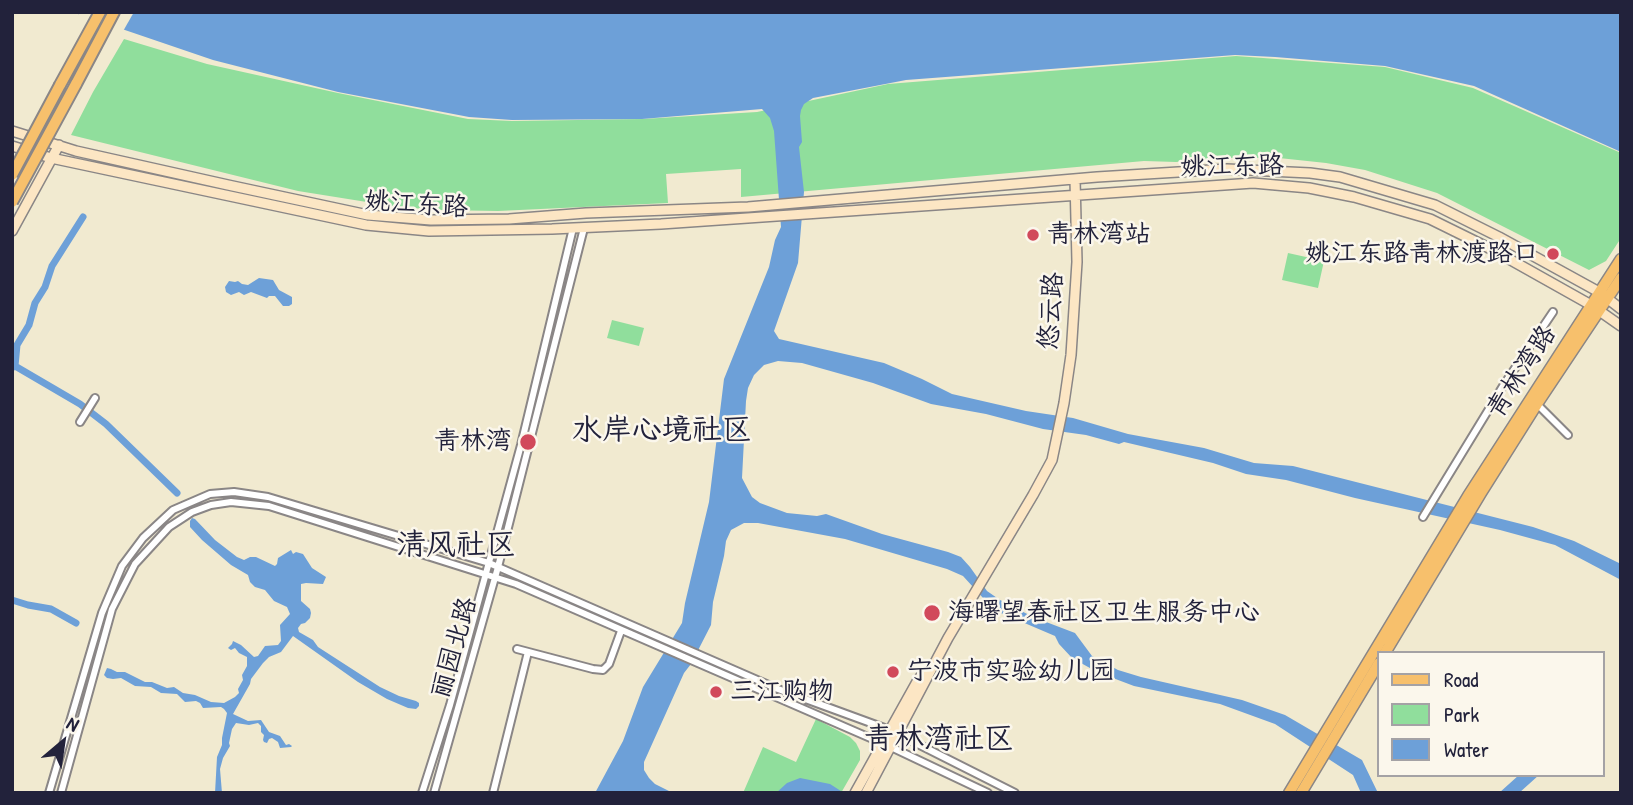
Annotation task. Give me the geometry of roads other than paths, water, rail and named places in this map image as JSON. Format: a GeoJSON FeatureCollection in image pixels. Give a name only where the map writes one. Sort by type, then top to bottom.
{"type":"FeatureCollection","features":[{"type":"Feature","properties":{"kind":"highway"},"geometry":{"type":"LineString","coordinates":[[12,175],[100,12]]}},
{"type":"Feature","properties":{"kind":"highway"},"geometry":{"type":"LineString","coordinates":[[12,202],[114,12]]}},
{"type":"Feature","properties":{"kind":"main road"},"geometry":{"type":"LineString","coordinates":[[12,145],[15,132]]}},
{"type":"Feature","properties":{"kind":"main road","name":"姚江东路"},"geometry":{"type":"LineString","coordinates":[[15,132],[76,151],[228,186],[368,215],[431,220],[509,219],[586,213],[748,207],[1227,169],[1339,177],[1436,205],[1603,295],[1621,309]]}},
{"type":"Feature","properties":{"kind":"main road","name":"姚江东路"},"geometry":{"type":"LineString","coordinates":[[12,145],[51,158],[366,225],[429,231],[584,228],[784,217],[1253,183],[1309,188],[1354,197],[1430,219],[1493,250],[1595,307],[1621,326]]}},
{"type":"Feature","properties":{"kind":"main road"},"geometry":{"type":"LineString","coordinates":[[12,231],[59,145]]}},
{"type":"Feature","properties":{"kind":"main road","name":"悠云路"},"geometry":{"type":"LineString","coordinates":[[894,732],[918,680],[948,638],[1052,460],[1071,355],[1077,262],[1075,179]]}},
{"type":"Feature","properties":{"kind":"main road","name":"青林湾路"},"geometry":{"type":"LineString","coordinates":[[1458,523],[1468,496],[1616,275],[1621,259]]}},
{"type":"Feature","properties":{"kind":"main road","name":"青林湾路"},"geometry":{"type":"LineString","coordinates":[[1458,523],[1481,493],[1595,307]]}},
{"type":"Feature","properties":{"kind":"main road"},"geometry":{"type":"LineString","coordinates":[[1386,651],[1458,523]]}},
{"type":"Feature","properties":{"kind":"main road"},"geometry":{"type":"LineString","coordinates":[[1381,651],[1458,523]]}},
{"type":"Feature","properties":{"kind":"main road"},"geometry":{"type":"LineString","coordinates":[[1289,793],[1313,763],[1378,656]]}},
{"type":"Feature","properties":{"kind":"main road"},"geometry":{"type":"LineString","coordinates":[[1328,739],[1378,664]]}},
{"type":"Feature","properties":{"kind":"main road"},"geometry":{"type":"LineString","coordinates":[[866,793],[894,732]]}},
{"type":"Feature","properties":{"kind":"main road"},"geometry":{"type":"LineString","coordinates":[[855,793],[887,746]]}},
{"type":"Feature","properties":{"kind":"main road"},"geometry":{"type":"LineString","coordinates":[[1301,793],[1313,763]]}},
{"type":"Feature","properties":{"kind":"street","name":"丽园北路"},"geometry":{"type":"LineString","coordinates":[[422,793],[450,705],[521,446],[573,228]]}},
{"type":"Feature","properties":{"kind":"street","name":"丽园北路"},"geometry":{"type":"LineString","coordinates":[[434,793],[498,567],[584,228]]}},
{"type":"Feature","properties":{"kind":"street"},"geometry":{"type":"LineString","coordinates":[[1423,517],[1503,386],[1553,312]]}},
{"type":"Feature","properties":{"kind":"street"},"geometry":{"type":"LineString","coordinates":[[80,422],[95,398]]}},
{"type":"Feature","properties":{"kind":"street"},"geometry":{"type":"LineString","coordinates":[[1537,404],[1568,435]]}},
{"type":"Feature","properties":{"kind":"street"},"geometry":{"type":"LineString","coordinates":[[49,793],[102,613],[122,566],[143,538],[173,510],[210,494],[234,492],[268,497],[498,567],[778,689],[894,732],[1015,793]]}},
{"type":"Feature","properties":{"kind":"street"},"geometry":{"type":"LineString","coordinates":[[61,793],[112,609],[135,564],[169,527],[192,512],[231,502],[268,506],[516,584],[988,793]]}},
{"type":"Feature","properties":{"kind":"street"},"geometry":{"type":"LineString","coordinates":[[517,649],[603,670],[609,664],[621,631]]}},
{"type":"Feature","properties":{"kind":"street"},"geometry":{"type":"LineString","coordinates":[[493,793],[528,652]]}},
{"type":"Feature","properties":{"kind":"water"},"geometry":{"type":"Polygon","coordinates":[[[72,12],[1621,12],[1621,152],[1474,86],[1385,66],[1275,57],[1235,55],[906,80],[813,98],[804,104],[800,116],[802,142],[799,147],[804,192],[798,263],[774,331],[779,339],[884,363],[952,394],[1026,411],[1073,418],[1128,434],[1204,448],[1254,463],[1293,466],[1533,527],[1574,541],[1621,564],[1621,580],[1555,545],[1500,530],[1286,480],[1246,474],[1213,463],[1124,442],[1119,444],[931,404],[873,383],[802,363],[778,361],[764,365],[754,375],[746,401],[742,478],[752,497],[760,503],[787,513],[817,516],[826,514],[961,557],[987,591],[1033,617],[1075,633],[1092,656],[1118,670],[1242,700],[1285,715],[1362,760],[1378,793],[1361,793],[1353,775],[1275,724],[1220,704],[1134,686],[1097,672],[1072,658],[1055,636],[994,610],[963,576],[947,569],[845,539],[758,523],[744,523],[731,530],[726,541],[711,625],[684,673],[644,762],[644,770],[649,778],[673,793],[595,793],[623,741],[643,687],[682,623],[709,502],[724,379],[769,267],[781,227],[774,131],[770,118],[762,109],[642,119],[512,120],[469,117],[338,92],[213,60],[72,12]]]}},
{"type":"Feature","properties":{"kind":"water"},"geometry":{"type":"Polygon","coordinates":[[[259,278],[273,280],[279,290],[292,297],[292,304],[283,306],[275,296],[267,298],[251,292],[231,295],[226,292],[225,287],[229,281],[248,285],[259,278]]]}},
{"type":"Feature","properties":{"kind":"water"},"geometry":{"type":"Polygon","coordinates":[[[192,518],[215,540],[244,560],[256,557],[275,566],[278,558],[291,550],[293,554],[303,554],[312,568],[326,577],[323,584],[301,584],[301,601],[311,613],[310,618],[298,628],[299,632],[380,687],[416,701],[419,706],[416,709],[408,708],[387,699],[293,636],[281,652],[263,663],[251,679],[233,714],[248,721],[261,720],[269,732],[280,736],[286,745],[292,746],[280,748],[278,742],[272,738],[267,743],[264,742],[264,735],[258,723],[236,723],[220,769],[222,793],[215,793],[217,757],[222,745],[227,713],[224,709],[203,708],[196,701],[185,702],[177,694],[161,693],[151,687],[135,686],[121,678],[107,678],[104,675],[107,668],[125,672],[145,682],[167,688],[174,687],[183,693],[211,702],[224,703],[239,693],[242,675],[247,666],[247,657],[235,648],[228,648],[233,641],[254,657],[258,656],[265,646],[278,645],[281,641],[280,625],[290,614],[287,607],[274,601],[265,590],[255,587],[248,575],[231,565],[202,540],[190,527],[192,518]]]}},
{"type":"Feature","properties":{"kind":"water"},"geometry":{"type":"Polygon","coordinates":[[[1517,777],[1537,777],[1519,793],[1499,793],[1517,777]]]}},
{"type":"Feature","properties":{"kind":"water"},"geometry":{"type":"Polygon","coordinates":[[[800,778],[830,784],[844,793],[776,793],[787,783],[800,778]]]}},
{"type":"Feature","properties":{"kind":"waterway"},"geometry":{"type":"LineString","coordinates":[[13,367],[17,345],[29,325],[35,303],[45,287],[52,266],[83,217]]}},
{"type":"Feature","properties":{"kind":"waterway"},"geometry":{"type":"LineString","coordinates":[[15,366],[80,404],[106,424],[177,493]]}},
{"type":"Feature","properties":{"kind":"waterway"},"geometry":{"type":"LineString","coordinates":[[12,600],[51,609],[76,623]]}},
{"type":"Feature","properties":{"kind":"place","name":"青林湾站"},"geometry":{"type":"Point","coordinates":[1033,235]}},
{"type":"Feature","properties":{"kind":"place","name":"姚江东路青林渡路口"},"geometry":{"type":"Point","coordinates":[1553,254]}},
{"type":"Feature","properties":{"kind":"place","name":"青林湾"},"geometry":{"type":"Point","coordinates":[528,442]}},
{"type":"Feature","properties":{"kind":"place","name":"海曙望春社区卫生服务中心"},"geometry":{"type":"Point","coordinates":[932,613]}},
{"type":"Feature","properties":{"kind":"place","name":"宁波市实验幼儿园"},"geometry":{"type":"Point","coordinates":[893,672]}},
{"type":"Feature","properties":{"kind":"place","name":"三江购物"},"geometry":{"type":"Point","coordinates":[716,692]}},
{"type":"Feature","properties":{"kind":"district","name":"水岸心境社区"},"geometry":{"type":"Point","coordinates":[662,431]}},
{"type":"Feature","properties":{"kind":"district","name":"清风社区"},"geometry":{"type":"Point","coordinates":[456,546]}},
{"type":"Feature","properties":{"kind":"district","name":"青林湾社区"},"geometry":{"type":"Point","coordinates":[939,740]}}]}
